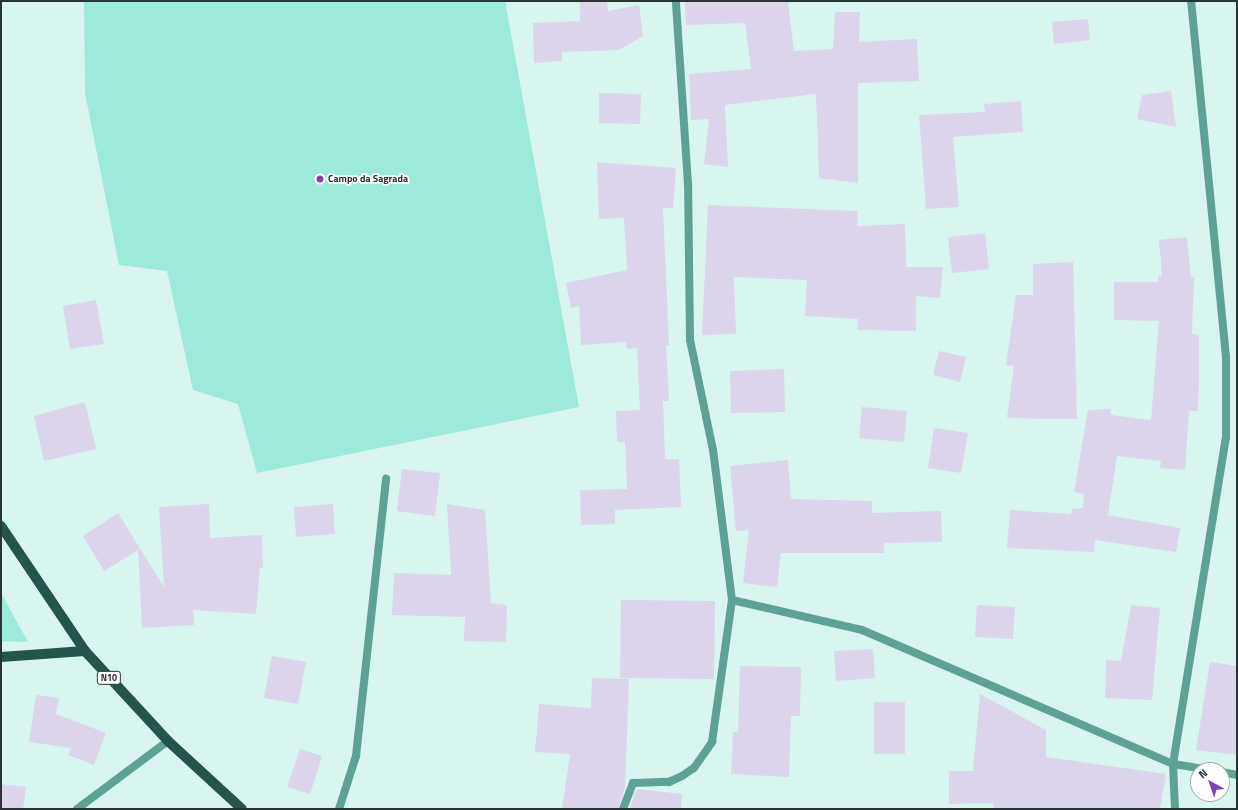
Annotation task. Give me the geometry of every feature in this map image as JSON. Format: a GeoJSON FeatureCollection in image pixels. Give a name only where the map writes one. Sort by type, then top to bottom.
{"type":"FeatureCollection","features":[{"type":"Feature","properties":{"kind":"main road","name":"N10"},"geometry":{"type":"LineString","coordinates":[[1,526],[85,651],[168,741],[242,809]]}},
{"type":"Feature","properties":{"kind":"main road"},"geometry":{"type":"LineString","coordinates":[[1,658],[85,651]]}},
{"type":"Feature","properties":{"kind":"street"},"geometry":{"type":"LineString","coordinates":[[624,809],[633,783],[669,782],[682,776],[694,768],[712,742],[732,600],[713,450],[690,340],[688,184],[676,1]]}},
{"type":"Feature","properties":{"kind":"street"},"geometry":{"type":"LineString","coordinates":[[1175,809],[1173,764],[1226,438],[1226,357],[1191,1]]}},
{"type":"Feature","properties":{"kind":"street"},"geometry":{"type":"LineString","coordinates":[[339,809],[356,756],[386,479]]}},
{"type":"Feature","properties":{"kind":"street"},"geometry":{"type":"LineString","coordinates":[[732,600],[862,630],[1173,764],[1190,767]]}},
{"type":"Feature","properties":{"kind":"street"},"geometry":{"type":"LineString","coordinates":[[77,809],[168,741]]}},
{"type":"Feature","properties":{"kind":"green space","name":"Campo da Sagrada"},"geometry":{"type":"Polygon","coordinates":[[[84,1],[505,1],[579,407],[257,473],[238,404],[193,390],[167,271],[119,265],[85,93],[84,1]]]}},
{"type":"Feature","properties":{"kind":"green space"},"geometry":{"type":"Polygon","coordinates":[[[1,593],[28,642],[1,641],[1,593]]]}},
{"type":"Feature","properties":{"kind":"building"},"geometry":{"type":"Polygon","coordinates":[[[580,1],[607,1],[608,11],[639,5],[643,36],[619,50],[562,52],[562,61],[534,63],[533,23],[580,21],[580,1]]]}},
{"type":"Feature","properties":{"kind":"building"},"geometry":{"type":"Polygon","coordinates":[[[685,1],[788,1],[794,51],[833,49],[835,12],[860,12],[859,42],[917,39],[919,81],[858,83],[858,183],[819,178],[816,94],[725,105],[728,167],[704,164],[709,119],[691,120],[689,74],[751,69],[745,23],[686,25],[685,1]]]}},
{"type":"Feature","properties":{"kind":"building"},"geometry":{"type":"Polygon","coordinates":[[[1088,19],[1090,40],[1054,44],[1052,22],[1088,19]]]}},
{"type":"Feature","properties":{"kind":"building"},"geometry":{"type":"Polygon","coordinates":[[[1171,91],[1176,127],[1137,119],[1142,95],[1171,91]]]}},
{"type":"Feature","properties":{"kind":"building"},"geometry":{"type":"Polygon","coordinates":[[[599,93],[641,94],[640,124],[599,123],[599,93]]]}},
{"type":"Feature","properties":{"kind":"building"},"geometry":{"type":"Polygon","coordinates":[[[1021,101],[1023,132],[953,137],[959,207],[926,209],[919,115],[985,112],[984,104],[1021,101]]]}},
{"type":"Feature","properties":{"kind":"building"},"geometry":{"type":"Polygon","coordinates":[[[597,162],[676,168],[673,208],[663,208],[669,345],[666,345],[669,401],[663,401],[665,459],[679,459],[681,507],[615,510],[615,524],[581,525],[580,490],[627,489],[625,442],[617,442],[616,411],[640,410],[637,348],[627,349],[626,342],[581,345],[579,306],[571,308],[566,283],[627,270],[624,218],[599,219],[597,162]]]}},
{"type":"Feature","properties":{"kind":"building"},"geometry":{"type":"Polygon","coordinates":[[[708,205],[858,211],[857,226],[905,224],[906,267],[943,267],[940,298],[916,296],[916,331],[857,330],[858,319],[805,316],[807,280],[734,277],[736,334],[702,335],[708,205]]]}},
{"type":"Feature","properties":{"kind":"building"},"geometry":{"type":"Polygon","coordinates":[[[985,233],[989,269],[952,273],[948,237],[985,233]]]}},
{"type":"Feature","properties":{"kind":"building"},"geometry":{"type":"Polygon","coordinates":[[[1187,237],[1191,277],[1194,277],[1192,334],[1199,335],[1199,381],[1198,411],[1189,411],[1185,470],[1160,468],[1161,461],[1117,456],[1108,515],[1180,528],[1176,552],[1095,540],[1094,552],[1007,548],[1010,510],[1071,514],[1072,509],[1083,508],[1084,494],[1074,492],[1088,410],[1110,409],[1111,415],[1151,420],[1159,321],[1114,320],[1114,282],[1158,282],[1158,276],[1162,276],[1159,240],[1187,237]]]}},
{"type":"Feature","properties":{"kind":"building"},"geometry":{"type":"Polygon","coordinates":[[[1073,262],[1077,419],[1007,418],[1014,366],[1006,365],[1016,295],[1033,295],[1033,264],[1073,262]]]}},
{"type":"Feature","properties":{"kind":"building"},"geometry":{"type":"Polygon","coordinates":[[[96,300],[104,344],[70,349],[63,306],[96,300]]]}},
{"type":"Feature","properties":{"kind":"building"},"geometry":{"type":"Polygon","coordinates":[[[939,351],[966,357],[960,382],[933,375],[939,351]]]}},
{"type":"Feature","properties":{"kind":"building"},"geometry":{"type":"Polygon","coordinates":[[[784,369],[785,412],[731,413],[730,371],[784,369]]]}},
{"type":"Feature","properties":{"kind":"building"},"geometry":{"type":"Polygon","coordinates":[[[85,402],[96,449],[44,461],[34,416],[85,402]]]}},
{"type":"Feature","properties":{"kind":"building"},"geometry":{"type":"Polygon","coordinates":[[[862,407],[907,411],[904,442],[859,438],[862,407]]]}},
{"type":"Feature","properties":{"kind":"building"},"geometry":{"type":"Polygon","coordinates":[[[934,428],[968,433],[961,473],[928,468],[934,428]]]}},
{"type":"Feature","properties":{"kind":"building"},"geometry":{"type":"Polygon","coordinates":[[[788,460],[791,499],[872,501],[872,513],[941,511],[942,542],[884,543],[884,553],[781,553],[777,587],[743,583],[749,530],[736,531],[730,466],[788,460]]]}},
{"type":"Feature","properties":{"kind":"building"},"geometry":{"type":"Polygon","coordinates":[[[402,469],[440,473],[435,516],[397,511],[402,469]]]}},
{"type":"Feature","properties":{"kind":"building"},"geometry":{"type":"Polygon","coordinates":[[[209,504],[210,538],[262,535],[263,567],[260,568],[256,614],[193,610],[194,625],[142,628],[138,550],[104,571],[83,536],[118,513],[164,587],[159,507],[209,504]]]}},
{"type":"Feature","properties":{"kind":"building"},"geometry":{"type":"Polygon","coordinates":[[[333,504],[335,534],[296,537],[294,507],[333,504]]]}},
{"type":"Feature","properties":{"kind":"building"},"geometry":{"type":"Polygon","coordinates":[[[447,504],[485,510],[491,603],[507,605],[506,642],[464,641],[465,617],[392,615],[394,573],[451,575],[447,504]]]}},
{"type":"Feature","properties":{"kind":"building"},"geometry":{"type":"Polygon","coordinates":[[[621,600],[715,601],[714,679],[620,678],[621,600]]]}},
{"type":"Feature","properties":{"kind":"building"},"geometry":{"type":"Polygon","coordinates":[[[977,605],[1015,607],[1013,639],[975,637],[977,605]]]}},
{"type":"Feature","properties":{"kind":"building"},"geometry":{"type":"Polygon","coordinates":[[[1131,605],[1160,608],[1152,700],[1105,698],[1106,660],[1121,661],[1131,605]]]}},
{"type":"Feature","properties":{"kind":"building"},"geometry":{"type":"Polygon","coordinates":[[[873,649],[875,678],[836,681],[834,651],[873,649]]]}},
{"type":"Feature","properties":{"kind":"building"},"geometry":{"type":"Polygon","coordinates":[[[272,656],[306,662],[298,704],[264,698],[272,656]]]}},
{"type":"Feature","properties":{"kind":"building"},"geometry":{"type":"Polygon","coordinates":[[[1210,662],[1237,666],[1237,755],[1196,750],[1210,662]]]}},
{"type":"Feature","properties":{"kind":"building"},"geometry":{"type":"Polygon","coordinates":[[[740,666],[801,667],[800,716],[791,716],[789,777],[731,774],[733,732],[738,732],[740,666]]]}},
{"type":"Feature","properties":{"kind":"building"},"geometry":{"type":"Polygon","coordinates":[[[592,678],[629,679],[625,788],[618,809],[562,809],[570,754],[535,752],[539,704],[591,708],[592,678]]]}},
{"type":"Feature","properties":{"kind":"building"},"geometry":{"type":"Polygon","coordinates":[[[980,694],[1046,730],[1046,757],[1166,774],[1160,809],[994,809],[993,803],[949,804],[949,771],[973,771],[980,694]]]}},
{"type":"Feature","properties":{"kind":"building"},"geometry":{"type":"Polygon","coordinates":[[[36,695],[59,698],[56,714],[106,733],[94,765],[68,755],[71,748],[29,742],[36,695]]]}},
{"type":"Feature","properties":{"kind":"building"},"geometry":{"type":"Polygon","coordinates":[[[874,702],[905,702],[905,754],[874,754],[874,702]]]}},
{"type":"Feature","properties":{"kind":"building"},"geometry":{"type":"Polygon","coordinates":[[[300,749],[322,756],[310,794],[287,787],[300,749]]]}},
{"type":"Feature","properties":{"kind":"building"},"geometry":{"type":"Polygon","coordinates":[[[1,784],[26,787],[23,809],[1,809],[1,784]]]}},
{"type":"Feature","properties":{"kind":"building"},"geometry":{"type":"Polygon","coordinates":[[[637,789],[682,794],[681,809],[629,809],[637,789]]]}},
{"type":"Feature","properties":{"kind":"place","name":"Campo da Sagrada"},"geometry":{"type":"Point","coordinates":[320,179]}}]}
